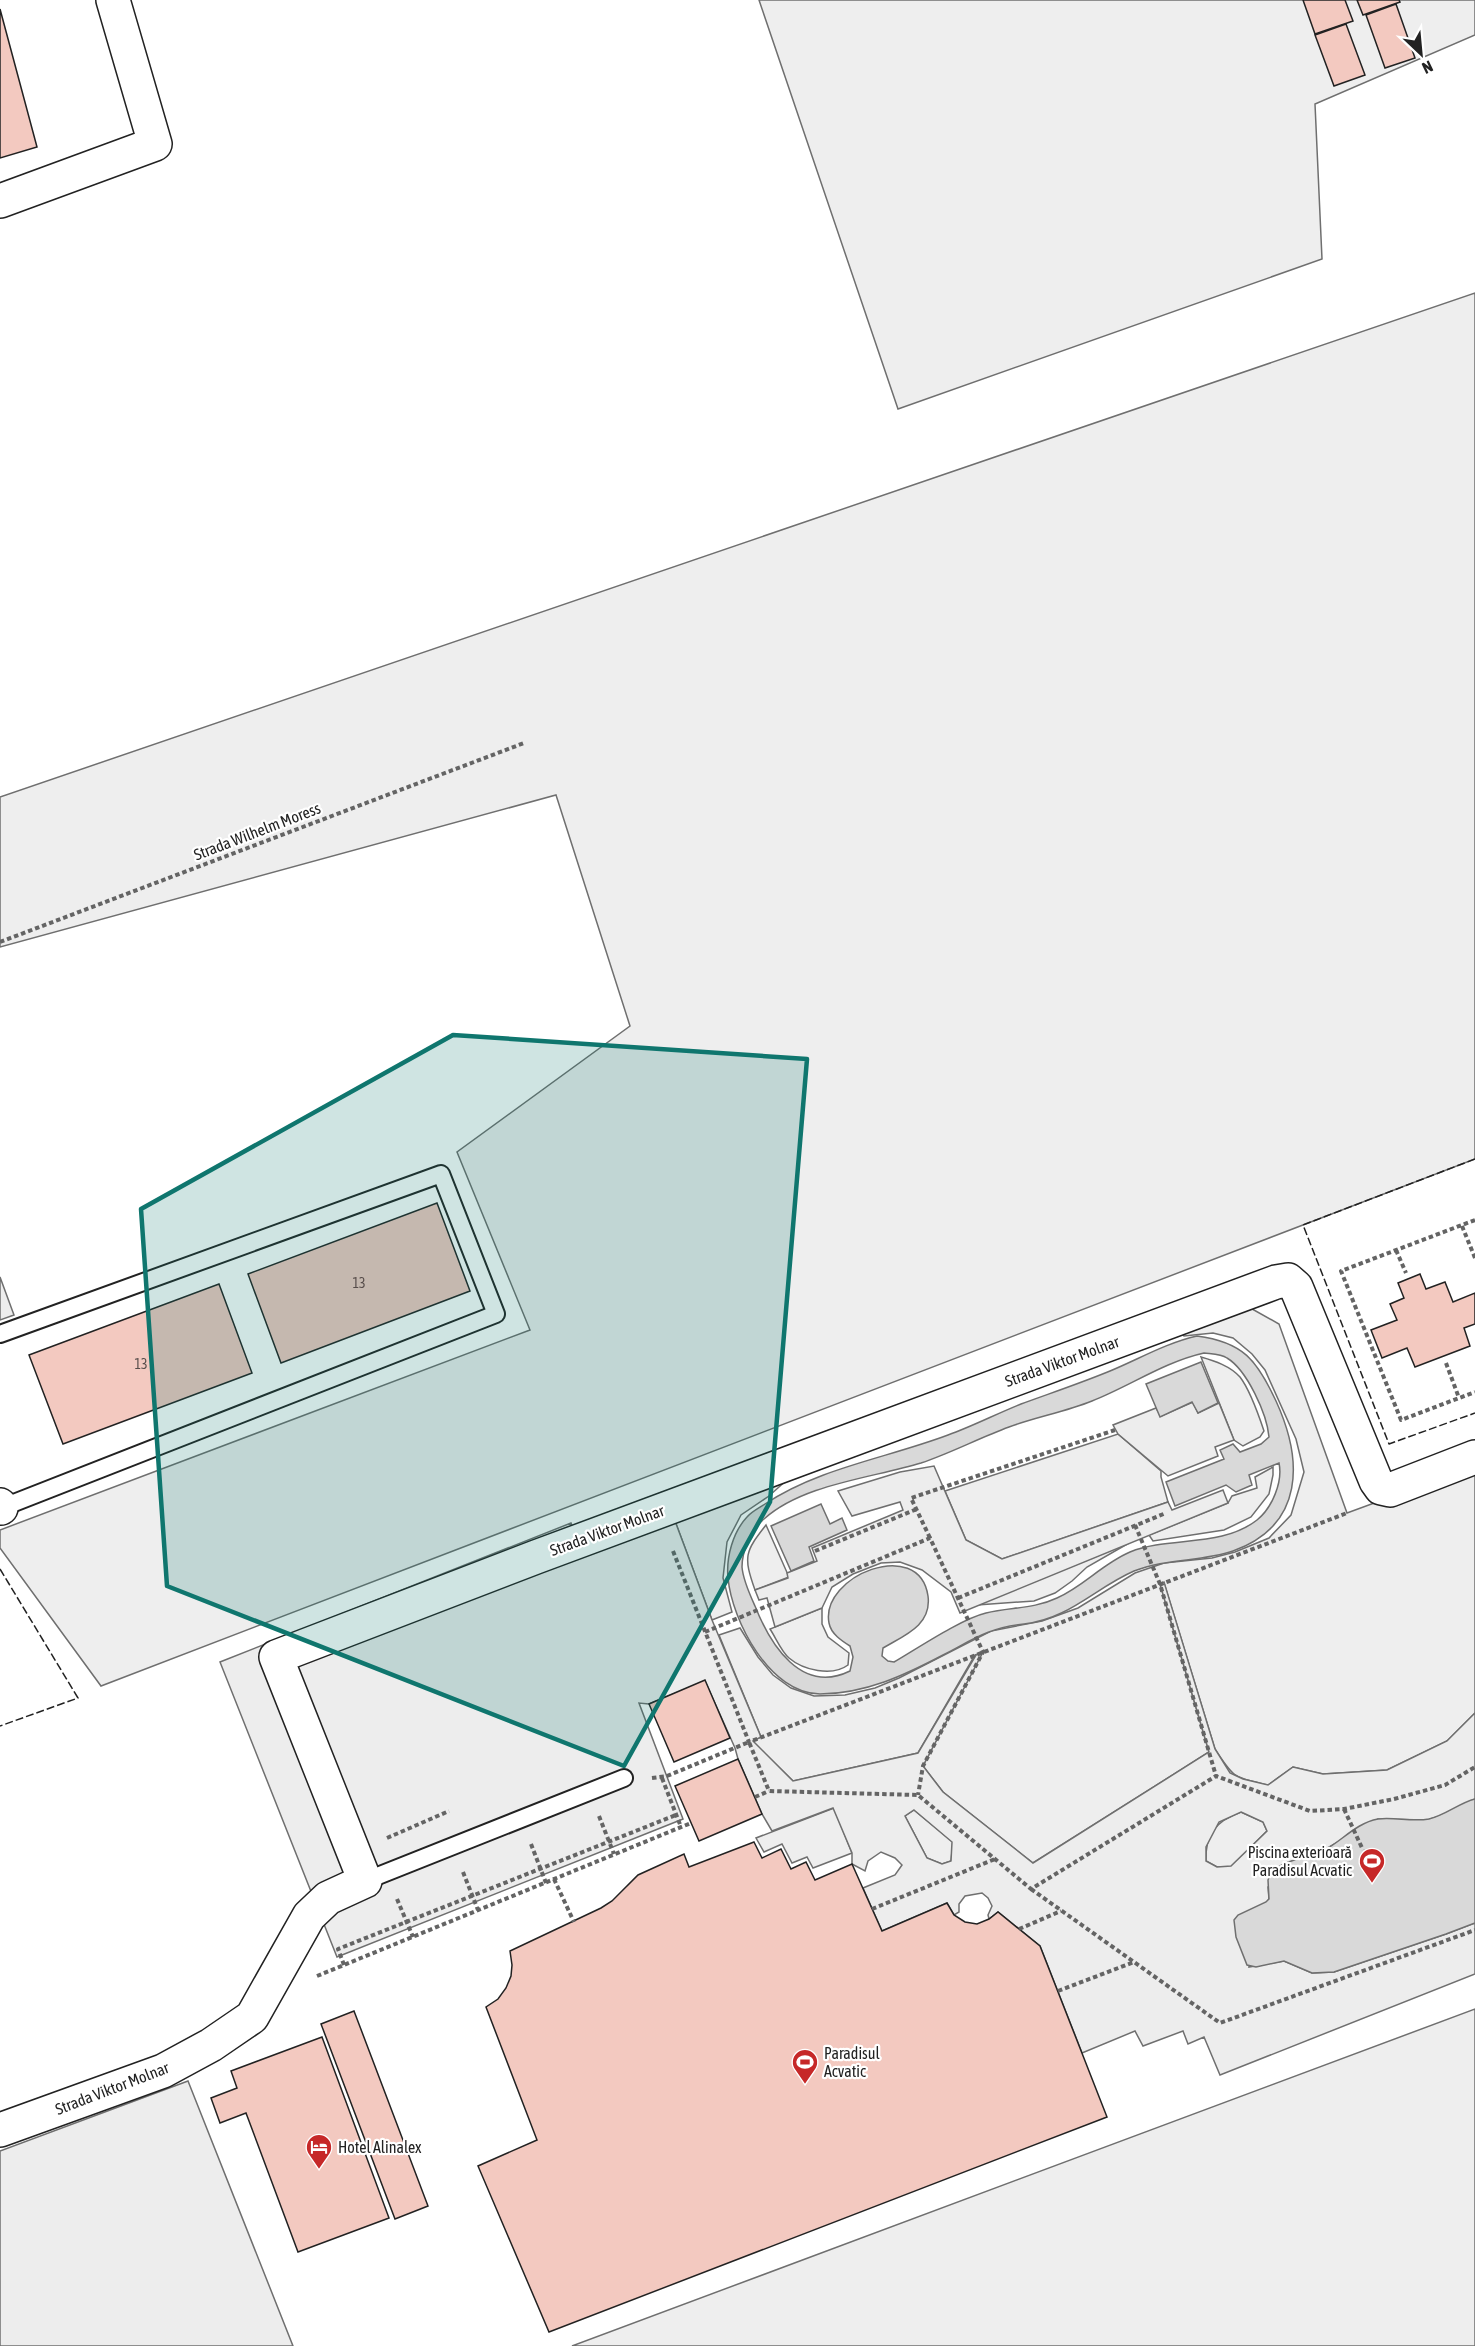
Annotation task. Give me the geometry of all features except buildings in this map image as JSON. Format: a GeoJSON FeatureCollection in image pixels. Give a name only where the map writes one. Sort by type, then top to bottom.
{"type":"FeatureCollection","features":[{"type":"Feature","properties":{"kind":"street"},"geometry":{"type":"LineString","coordinates":[[0,201],[155,144],[113,0]]}},
{"type":"Feature","properties":{"kind":"street","name":"Strada Viktor Molnar"},"geometry":{"type":"LineString","coordinates":[[0,2130],[163,2071],[211,2044],[252,2017],[309,1916],[359,1867],[276,1657],[547,1552],[1276,1282],[1288,1280],[1296,1287],[1376,1481],[1381,1488],[1390,1491],[1475,1458]]}},
{"type":"Feature","properties":{"kind":"lane"},"geometry":{"type":"LineString","coordinates":[[0,1334],[441,1174],[496,1314],[1,1507]]}},
{"type":"Feature","properties":{"kind":"lane"},"geometry":{"type":"LineString","coordinates":[[359,1867],[452,1845],[624,1778]]}},
{"type":"Feature","properties":{"kind":"path","name":"Strada Wilhelm Moress"},"geometry":{"type":"LineString","coordinates":[[0,942],[524,743]]}},
{"type":"Feature","properties":{"kind":"path"},"geometry":{"type":"LineString","coordinates":[[1475,1220],[1341,1271],[1401,1420],[1475,1392]]}},
{"type":"Feature","properties":{"kind":"path"},"geometry":{"type":"LineString","coordinates":[[1461,1226],[1475,1258]]}},
{"type":"Feature","properties":{"kind":"path"},"geometry":{"type":"LineString","coordinates":[[1396,1251],[1406,1273]]}},
{"type":"Feature","properties":{"kind":"path"},"geometry":{"type":"LineString","coordinates":[[1446,1363],[1459,1398]]}},
{"type":"Feature","properties":{"kind":"path"},"geometry":{"type":"LineString","coordinates":[[982,1650],[911,1498],[1115,1430]]}},
{"type":"Feature","properties":{"kind":"path"},"geometry":{"type":"LineString","coordinates":[[815,1551],[917,1509]]}},
{"type":"Feature","properties":{"kind":"path"},"geometry":{"type":"LineString","coordinates":[[958,1598],[1166,1513]]}},
{"type":"Feature","properties":{"kind":"path"},"geometry":{"type":"LineString","coordinates":[[624,1778],[662,1778],[982,1650],[1347,1513]]}},
{"type":"Feature","properties":{"kind":"path"},"geometry":{"type":"LineString","coordinates":[[1135,1525],[1159,1582],[1216,1776]]}},
{"type":"Feature","properties":{"kind":"path"},"geometry":{"type":"LineString","coordinates":[[705,1632],[930,1538]]}},
{"type":"Feature","properties":{"kind":"path"},"geometry":{"type":"LineString","coordinates":[[674,1551],[769,1791]]}},
{"type":"Feature","properties":{"kind":"path"},"geometry":{"type":"LineString","coordinates":[[918,1796],[923,1766],[982,1650]]}},
{"type":"Feature","properties":{"kind":"path"},"geometry":{"type":"LineString","coordinates":[[1216,1776],[1310,1811],[1344,1809],[1394,1799],[1445,1785],[1475,1767]]}},
{"type":"Feature","properties":{"kind":"path"},"geometry":{"type":"LineString","coordinates":[[1032,1889],[1216,1776]]}},
{"type":"Feature","properties":{"kind":"path"},"geometry":{"type":"LineString","coordinates":[[662,1778],[681,1827]]}},
{"type":"Feature","properties":{"kind":"path"},"geometry":{"type":"LineString","coordinates":[[590,1791],[614,1854]]}},
{"type":"Feature","properties":{"kind":"path"},"geometry":{"type":"LineString","coordinates":[[755,1797],[769,1791],[918,1796],[1032,1889],[1220,2023],[1475,1930]]}},
{"type":"Feature","properties":{"kind":"path"},"geometry":{"type":"LineString","coordinates":[[1344,1809],[1362,1850]]}},
{"type":"Feature","properties":{"kind":"path"},"geometry":{"type":"LineString","coordinates":[[359,1867],[449,1811]]}},
{"type":"Feature","properties":{"kind":"path"},"geometry":{"type":"LineString","coordinates":[[344,1965],[338,1949],[676,1815]]}},
{"type":"Feature","properties":{"kind":"path"},"geometry":{"type":"LineString","coordinates":[[521,1819],[546,1883]]}},
{"type":"Feature","properties":{"kind":"path"},"geometry":{"type":"LineString","coordinates":[[314,1978],[691,1823]]}},
{"type":"Feature","properties":{"kind":"path"},"geometry":{"type":"LineString","coordinates":[[452,1845],[478,1910]]}},
{"type":"Feature","properties":{"kind":"path"},"geometry":{"type":"LineString","coordinates":[[872,1909],[995,1859]]}},
{"type":"Feature","properties":{"kind":"path"},"geometry":{"type":"LineString","coordinates":[[554,1879],[574,1922]]}},
{"type":"Feature","properties":{"kind":"path"},"geometry":{"type":"LineString","coordinates":[[1019,1929],[1061,1910]]}},
{"type":"Feature","properties":{"kind":"path"},"geometry":{"type":"LineString","coordinates":[[1058,1991],[1134,1962]]}},
{"type":"Feature","properties":{"kind":"highlighted area"},"geometry":{"type":"Polygon","coordinates":[[[453,1035],[807,1059],[770,1502],[624,1766],[167,1586],[141,1209],[453,1035]]]}},
{"type":"Feature","properties":{"kind":"shaded area"},"geometry":{"type":"Polygon","coordinates":[[[759,0],[1475,0],[1475,35],[1315,104],[1322,259],[898,409],[759,0]]]}},
{"type":"Feature","properties":{"kind":"shaded area"},"geometry":{"type":"Polygon","coordinates":[[[1475,293],[1475,1159],[101,1686],[0,1548],[0,1530],[530,1330],[457,1152],[630,1026],[556,795],[0,947],[0,797],[1475,293]]]}},
{"type":"Feature","properties":{"kind":"shaded area"},"geometry":{"type":"Polygon","coordinates":[[[0,1277],[14,1315],[0,1320],[0,1277]]]}},
{"type":"Feature","properties":{"kind":"shaded area"},"geometry":{"type":"Polygon","coordinates":[[[1245,1305],[1279,1324],[1347,1513],[1475,1466],[1475,1713],[1447,1741],[1387,1770],[1323,1774],[1293,1767],[1268,1785],[1241,1778],[1231,1771],[1215,1749],[1164,1583],[1160,1584],[1209,1752],[1033,1863],[943,1792],[923,1766],[982,1653],[975,1655],[918,1753],[793,1781],[752,1741],[761,1737],[719,1635],[740,1628],[758,1657],[773,1675],[791,1688],[814,1696],[845,1695],[875,1688],[899,1678],[991,1631],[1042,1621],[1078,1608],[1135,1573],[1164,1563],[1212,1558],[1235,1552],[1269,1538],[1291,1515],[1304,1472],[1296,1439],[1265,1370],[1252,1354],[1233,1338],[1213,1333],[1184,1336],[1178,1330],[1245,1305]]]}},
{"type":"Feature","properties":{"kind":"shaded area"},"geometry":{"type":"Polygon","coordinates":[[[1197,1336],[1213,1339],[1237,1348],[1247,1355],[1262,1374],[1285,1423],[1291,1446],[1292,1488],[1285,1508],[1274,1525],[1257,1540],[1233,1551],[1209,1557],[1158,1564],[1134,1571],[1055,1616],[991,1631],[899,1676],[853,1691],[820,1694],[802,1691],[785,1682],[770,1669],[757,1652],[737,1614],[728,1578],[729,1553],[734,1537],[742,1523],[753,1512],[808,1481],[948,1435],[1197,1336]],[[1204,1353],[1161,1368],[1092,1401],[1009,1427],[921,1463],[818,1490],[780,1507],[755,1529],[748,1541],[742,1561],[747,1587],[769,1636],[790,1662],[802,1671],[817,1676],[832,1677],[850,1671],[853,1657],[850,1646],[837,1637],[830,1627],[830,1606],[839,1591],[854,1578],[872,1569],[890,1566],[907,1568],[921,1578],[928,1596],[928,1606],[921,1622],[907,1634],[883,1648],[882,1656],[894,1662],[952,1627],[976,1616],[1040,1604],[1057,1598],[1130,1552],[1162,1544],[1228,1535],[1257,1520],[1272,1502],[1278,1486],[1279,1463],[1249,1475],[1252,1485],[1236,1492],[1226,1485],[1175,1506],[1166,1482],[1224,1459],[1220,1450],[1233,1444],[1240,1452],[1261,1444],[1269,1437],[1260,1405],[1242,1372],[1225,1357],[1204,1353]]]}},
{"type":"Feature","properties":{"kind":"shaded area"},"geometry":{"type":"Polygon","coordinates":[[[1201,1357],[1227,1367],[1244,1382],[1264,1431],[1260,1437],[1243,1446],[1234,1440],[1201,1357]]]}},
{"type":"Feature","properties":{"kind":"shaded area"},"geometry":{"type":"Polygon","coordinates":[[[1201,1362],[1218,1403],[1198,1413],[1192,1402],[1160,1417],[1146,1384],[1201,1362]]]}},
{"type":"Feature","properties":{"kind":"shaded area"},"geometry":{"type":"Polygon","coordinates":[[[1193,1402],[1198,1413],[1219,1403],[1234,1440],[1215,1447],[1218,1456],[1168,1476],[1118,1434],[1113,1425],[1156,1408],[1161,1416],[1193,1402]]]}},
{"type":"Feature","properties":{"kind":"shaded area"},"geometry":{"type":"Polygon","coordinates":[[[1118,1434],[1161,1471],[1168,1502],[1002,1559],[966,1540],[945,1491],[1118,1434]]]}},
{"type":"Feature","properties":{"kind":"shaded area"},"geometry":{"type":"Polygon","coordinates":[[[934,1466],[966,1540],[1002,1559],[1168,1502],[1172,1510],[1223,1490],[1228,1503],[960,1613],[951,1592],[922,1570],[900,1562],[881,1563],[853,1574],[832,1587],[822,1608],[775,1627],[767,1598],[759,1600],[755,1590],[788,1578],[787,1573],[817,1561],[812,1548],[903,1510],[900,1502],[852,1516],[838,1491],[900,1472],[934,1466]]]}},
{"type":"Feature","properties":{"kind":"shaded area"},"geometry":{"type":"Polygon","coordinates":[[[1273,1467],[1269,1494],[1251,1517],[1224,1530],[1153,1541],[1149,1535],[1228,1503],[1232,1496],[1257,1488],[1255,1477],[1273,1467]]]}},
{"type":"Feature","properties":{"kind":"shaded area"},"geometry":{"type":"Polygon","coordinates":[[[789,1478],[769,1496],[741,1515],[727,1542],[723,1578],[732,1612],[712,1620],[675,1521],[789,1478]]]}},
{"type":"Feature","properties":{"kind":"shaded area"},"geometry":{"type":"Polygon","coordinates":[[[821,1504],[830,1524],[842,1518],[847,1530],[809,1547],[814,1561],[791,1571],[771,1526],[821,1504]]]}},
{"type":"Feature","properties":{"kind":"shaded area"},"geometry":{"type":"Polygon","coordinates":[[[675,1521],[712,1620],[761,1737],[753,1741],[793,1781],[918,1753],[976,1655],[983,1652],[923,1766],[943,1792],[1033,1863],[1209,1752],[1160,1584],[1164,1582],[1215,1749],[1230,1773],[1243,1779],[1268,1785],[1293,1767],[1323,1774],[1387,1770],[1447,1741],[1475,1713],[1475,1799],[1427,1820],[1378,1819],[1324,1850],[1292,1861],[1268,1887],[1269,1899],[1266,1903],[1256,1909],[1249,1967],[1284,1961],[1312,1973],[1334,1972],[1475,1923],[1475,1974],[1220,2075],[1204,2037],[1188,2044],[1183,2031],[1143,2046],[1135,2031],[1082,2053],[1040,1946],[998,1912],[989,1919],[988,1915],[992,1906],[982,1893],[965,1896],[959,1904],[959,1912],[954,1915],[947,1903],[882,1931],[863,1888],[895,1875],[902,1865],[895,1858],[881,1852],[868,1861],[865,1871],[852,1864],[852,1853],[833,1808],[772,1831],[762,1814],[705,1681],[649,1704],[639,1703],[683,1819],[337,1957],[220,1662],[571,1523],[584,1556],[675,1521]],[[914,1810],[905,1816],[927,1858],[942,1864],[951,1861],[952,1842],[914,1810]],[[1241,1812],[1219,1822],[1206,1847],[1206,1861],[1217,1867],[1231,1866],[1267,1831],[1263,1822],[1241,1812]]]}},
{"type":"Feature","properties":{"kind":"shaded area"},"geometry":{"type":"Polygon","coordinates":[[[766,1525],[789,1577],[755,1590],[748,1555],[750,1548],[766,1525]]]}},
{"type":"Feature","properties":{"kind":"shaded area"},"geometry":{"type":"Polygon","coordinates":[[[1129,1543],[1087,1567],[1055,1593],[1034,1601],[977,1605],[1129,1543]]]}},
{"type":"Feature","properties":{"kind":"shaded area"},"geometry":{"type":"Polygon","coordinates":[[[822,1608],[822,1624],[828,1637],[849,1653],[848,1665],[834,1671],[810,1669],[795,1662],[784,1652],[770,1629],[822,1608]]]}},
{"type":"Feature","properties":{"kind":"shaded area","name":"Piscina exterioară Paradisul Acvatic"},"geometry":{"type":"Polygon","coordinates":[[[1475,1799],[1475,1923],[1334,1972],[1312,1973],[1284,1961],[1256,1967],[1247,1965],[1236,1937],[1234,1920],[1238,1915],[1269,1899],[1268,1880],[1278,1867],[1323,1851],[1370,1821],[1429,1819],[1475,1799]]]}},
{"type":"Feature","properties":{"kind":"shaded area"},"geometry":{"type":"Polygon","coordinates":[[[834,1808],[852,1853],[813,1868],[807,1857],[792,1863],[782,1844],[764,1852],[756,1838],[834,1808]]]}},
{"type":"Feature","properties":{"kind":"shaded area"},"geometry":{"type":"Polygon","coordinates":[[[914,1810],[953,1842],[951,1861],[942,1864],[927,1858],[905,1816],[914,1810]]]}},
{"type":"Feature","properties":{"kind":"shaded area"},"geometry":{"type":"Polygon","coordinates":[[[1241,1812],[1263,1822],[1267,1831],[1231,1867],[1217,1867],[1206,1861],[1208,1843],[1214,1830],[1225,1820],[1241,1812]]]}},
{"type":"Feature","properties":{"kind":"shaded area"},"geometry":{"type":"Polygon","coordinates":[[[1475,2009],[1475,2346],[572,2346],[1475,2009]]]}},
{"type":"Feature","properties":{"kind":"shaded area"},"geometry":{"type":"Polygon","coordinates":[[[188,2081],[293,2346],[0,2346],[0,2151],[188,2081]]]}},
{"type":"Feature","properties":{"kind":"fence"},"geometry":{"type":"LineString","coordinates":[[1475,1159],[1303,1225],[1389,1444],[1475,1413]]}},
{"type":"Feature","properties":{"kind":"fence"},"geometry":{"type":"LineString","coordinates":[[0,1569],[78,1698],[0,1726]]}},
{"type":"Feature","properties":{"kind":"place","name":"Piscina exterioară Paradisul Acvatic"},"geometry":{"type":"Point","coordinates":[1372,1884]}},
{"type":"Feature","properties":{"kind":"place","name":"Paradisul Acvatic"},"geometry":{"type":"Point","coordinates":[805,2085]}},
{"type":"Feature","properties":{"kind":"place","name":"Hotel Alinalex"},"geometry":{"type":"Point","coordinates":[319,2170]}}]}
